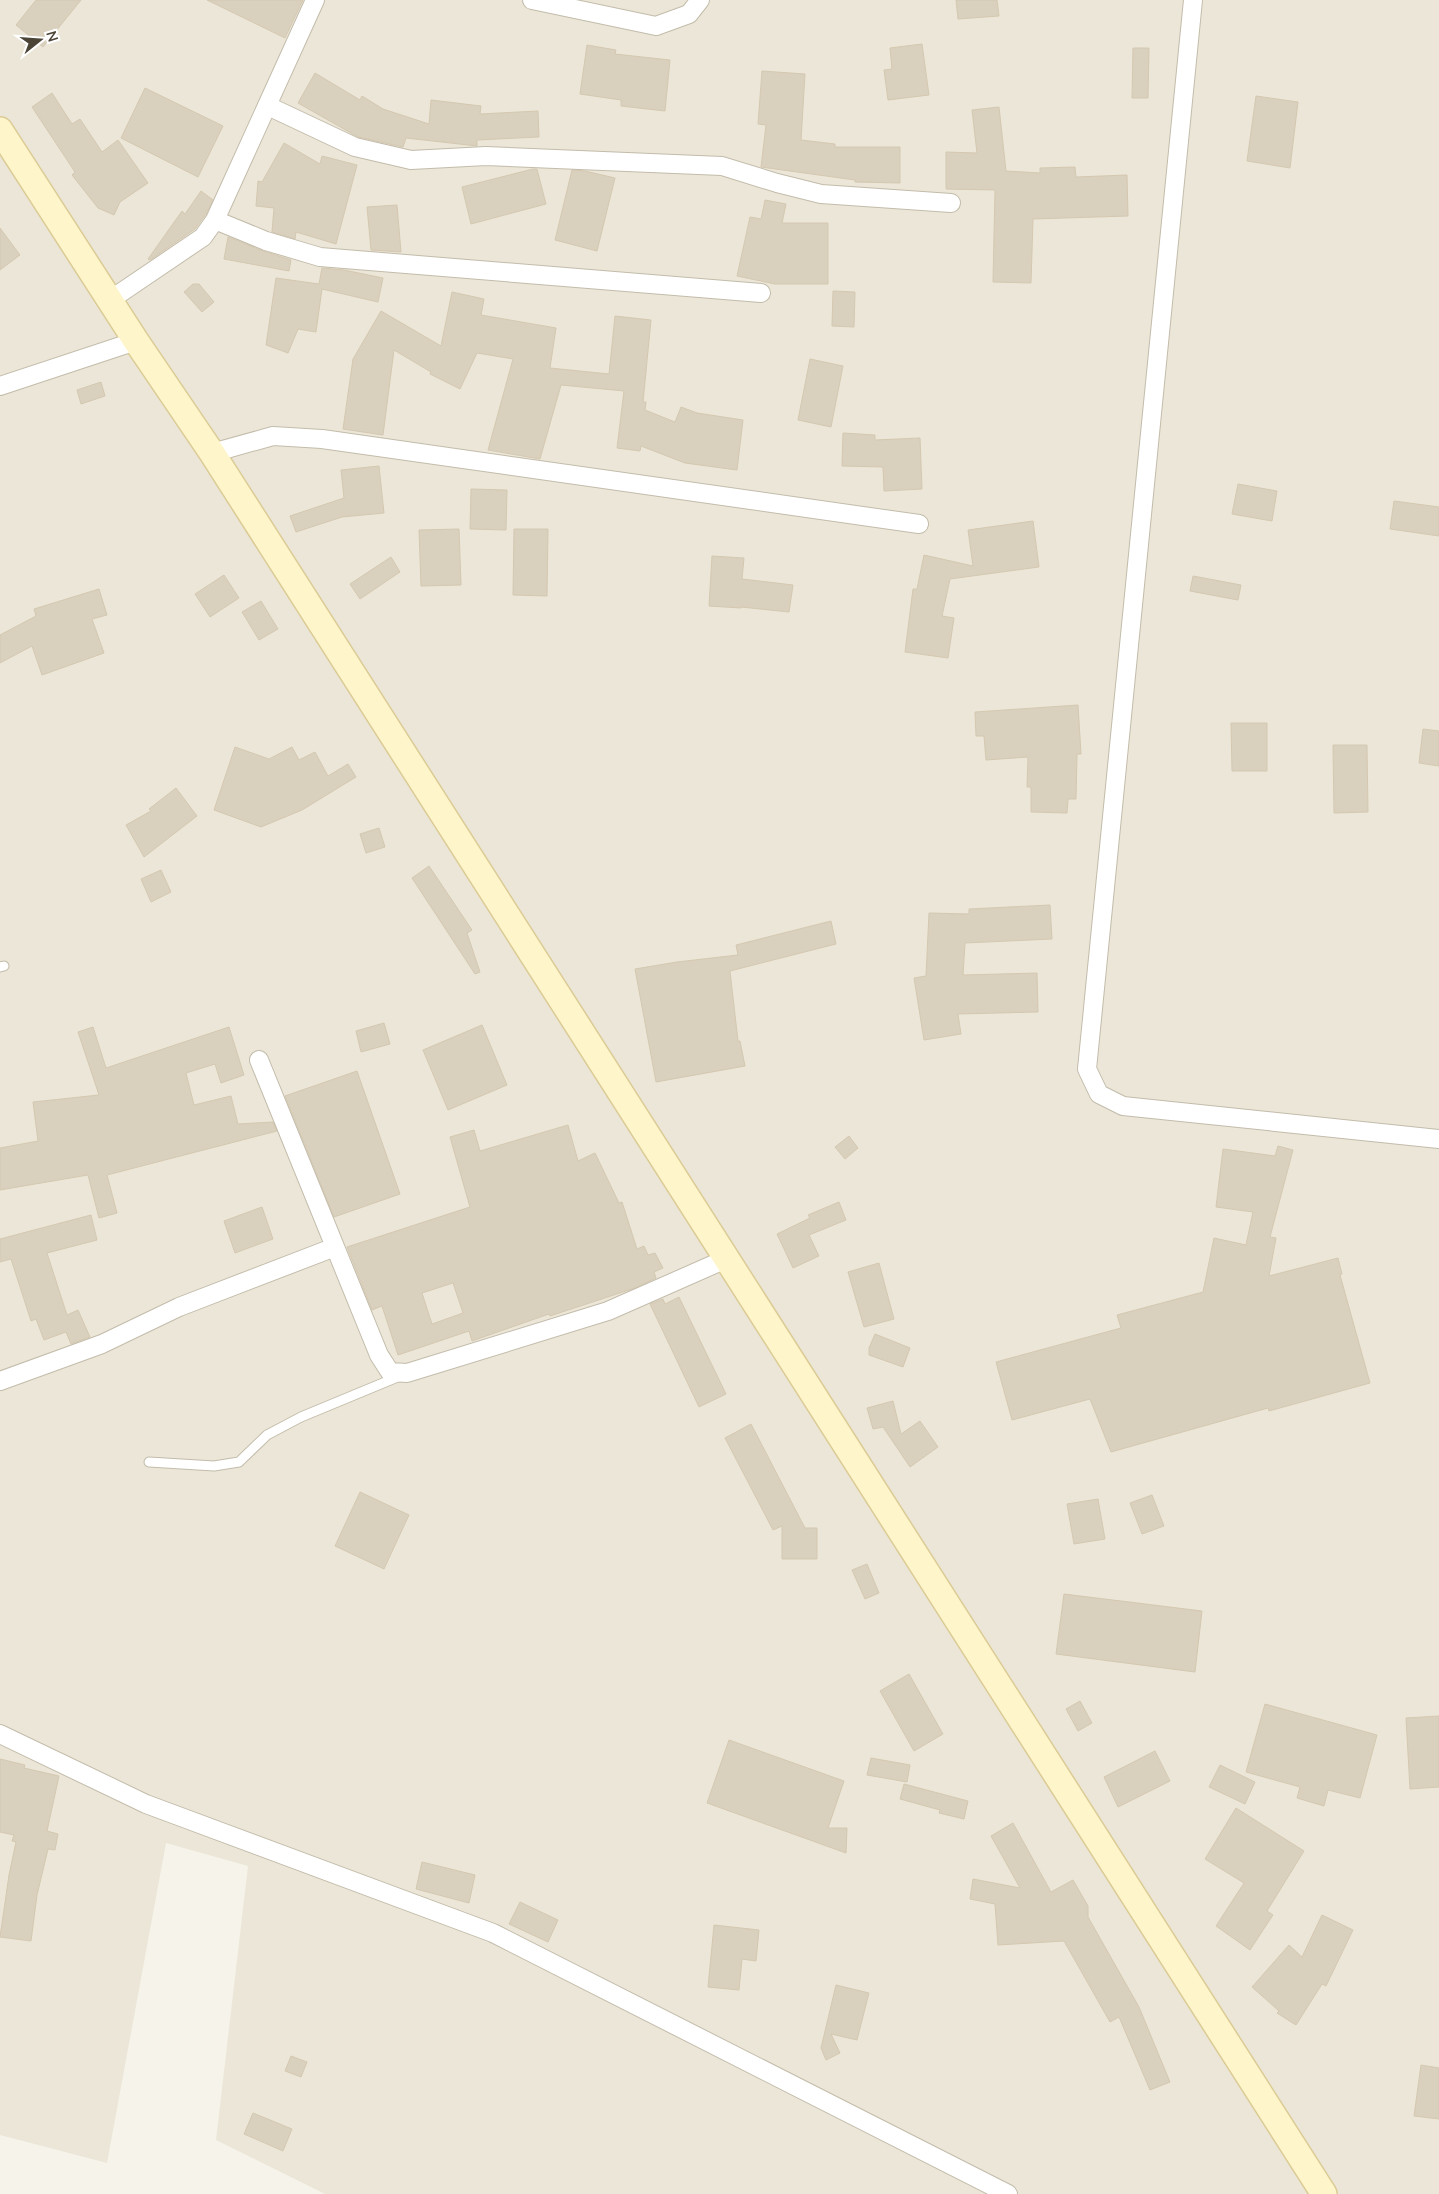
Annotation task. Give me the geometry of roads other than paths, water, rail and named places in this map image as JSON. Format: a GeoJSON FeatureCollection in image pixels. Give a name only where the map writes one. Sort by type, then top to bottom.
{"type":"FeatureCollection","features":[{"type":"Feature","properties":{"kind":"main road"},"geometry":{"type":"LineString","coordinates":[[0,130],[136,341],[212,453],[1324,2194]]}},
{"type":"Feature","properties":{"kind":"street"},"geometry":{"type":"LineString","coordinates":[[110,300],[203,237],[216,220],[315,0]]}},
{"type":"Feature","properties":{"kind":"street"},"geometry":{"type":"LineString","coordinates":[[532,0],[656,26],[689,14],[700,0]]}},
{"type":"Feature","properties":{"kind":"street"},"geometry":{"type":"LineString","coordinates":[[1193,0],[1087,1069],[1099,1094],[1123,1106],[1439,1139]]}},
{"type":"Feature","properties":{"kind":"street"},"geometry":{"type":"LineString","coordinates":[[268,106],[355,147],[411,160],[486,156],[722,166],[820,194],[950,203]]}},
{"type":"Feature","properties":{"kind":"street"},"geometry":{"type":"LineString","coordinates":[[216,220],[266,241],[320,256],[761,293]]}},
{"type":"Feature","properties":{"kind":"street"},"geometry":{"type":"LineString","coordinates":[[0,386],[136,341]]}},
{"type":"Feature","properties":{"kind":"street"},"geometry":{"type":"LineString","coordinates":[[212,453],[273,436],[322,439],[919,524]]}},
{"type":"Feature","properties":{"kind":"street"},"geometry":{"type":"LineString","coordinates":[[259,1060],[379,1355],[390,1372],[407,1373],[608,1311],[726,1259]]}},
{"type":"Feature","properties":{"kind":"street"},"geometry":{"type":"LineString","coordinates":[[0,1381],[102,1344],[179,1307],[335,1248]]}},
{"type":"Feature","properties":{"kind":"street"},"geometry":{"type":"LineString","coordinates":[[0,1734],[146,1804],[493,1933],[1008,2194]]}},
{"type":"Feature","properties":{"kind":"lane"},"geometry":{"type":"LineString","coordinates":[[149,1462],[214,1466],[239,1462],[267,1435],[301,1417],[407,1373]]}}]}
